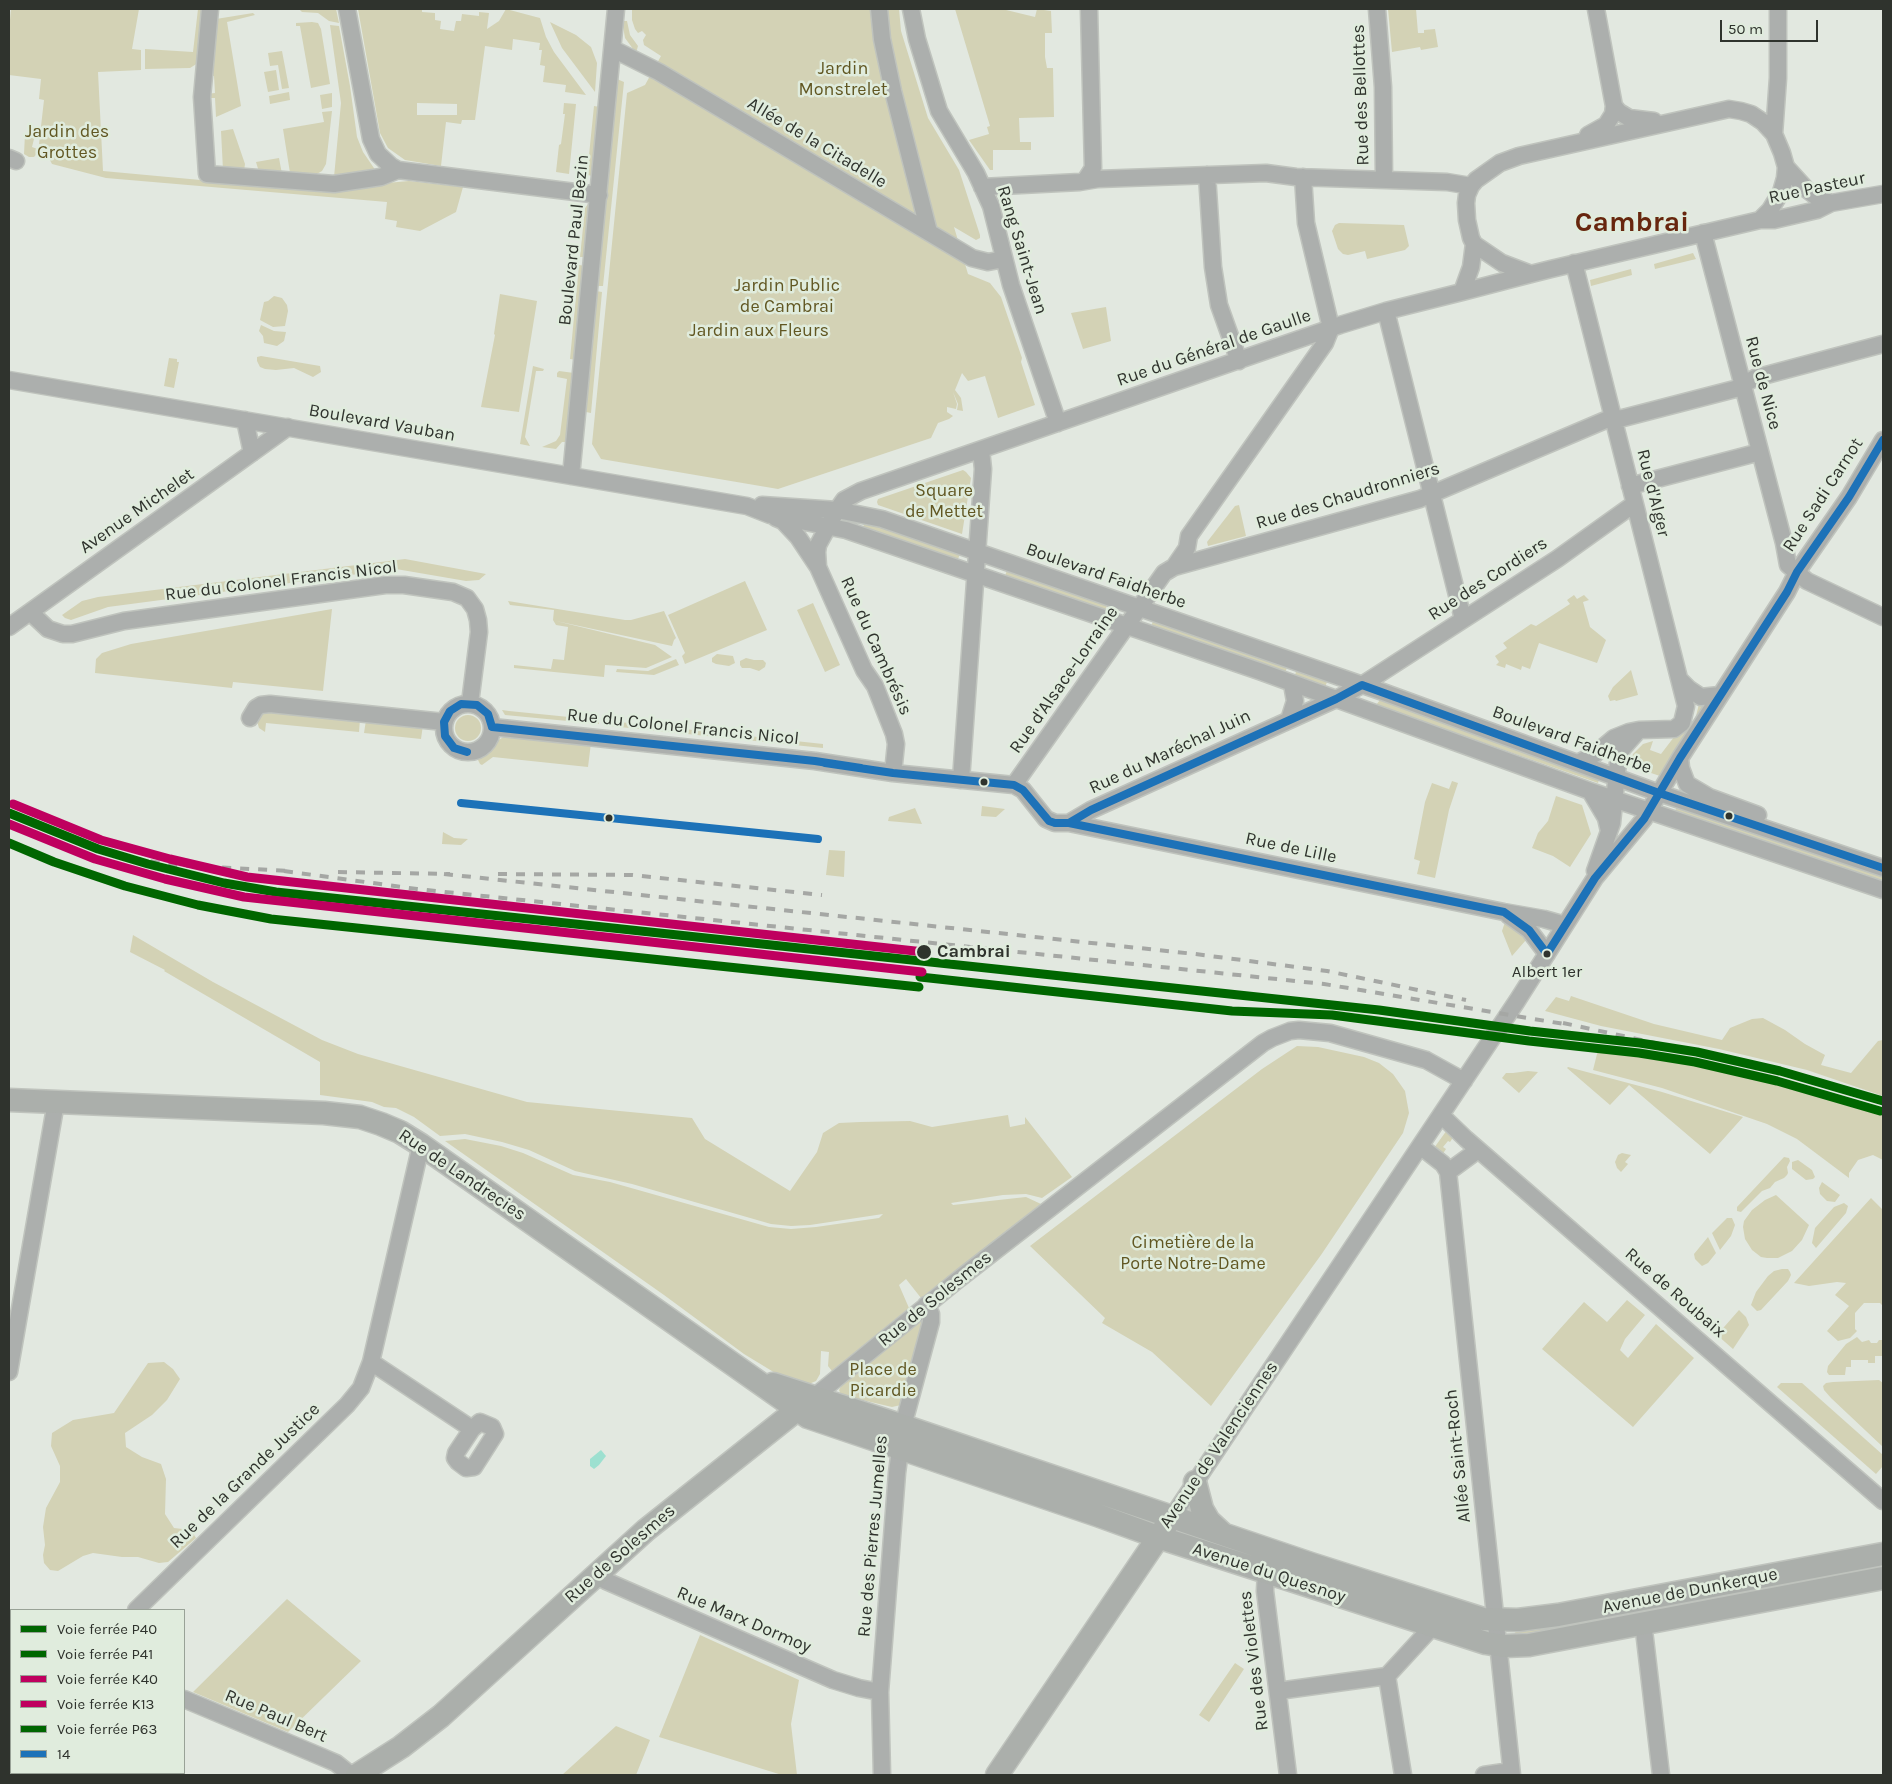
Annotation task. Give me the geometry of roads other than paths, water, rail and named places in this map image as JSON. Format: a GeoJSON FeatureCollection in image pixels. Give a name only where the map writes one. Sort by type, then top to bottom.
{"type":"FeatureCollection","features":[{"type":"Feature","properties":{"kind":"main road","name":"Rue de Landrecies"},"geometry":{"type":"LineString","coordinates":[[9,1100],[347,1115],[381,1124],[421,1145],[749,1374],[805,1403]]}},
{"type":"Feature","properties":{"kind":"main road"},"geometry":{"type":"LineString","coordinates":[[805,1403],[903,1426]]}},
{"type":"Feature","properties":{"kind":"main road"},"geometry":{"type":"LineString","coordinates":[[805,1403],[821,1422],[899,1449]]}},
{"type":"Feature","properties":{"kind":"main road","name":"Rue de Solesmes"},"geometry":{"type":"LineString","coordinates":[[357,1775],[401,1747],[442,1716],[595,1575],[670,1510],[805,1403]]}},
{"type":"Feature","properties":{"kind":"main road","name":"Avenue du Quesnoy"},"geometry":{"type":"LineString","coordinates":[[903,1426],[1466,1615],[1495,1620]]}},
{"type":"Feature","properties":{"kind":"main road","name":"Avenue du Quesnoy"},"geometry":{"type":"LineString","coordinates":[[899,1449],[1097,1515],[1158,1538],[1486,1643],[1498,1645]]}},
{"type":"Feature","properties":{"kind":"main road"},"geometry":{"type":"LineString","coordinates":[[1195,1482],[1202,1509],[1210,1521],[1223,1534]]}},
{"type":"Feature","properties":{"kind":"main road","name":"Avenue de Valenciennes"},"geometry":{"type":"LineString","coordinates":[[997,1775],[1172,1517]]}},
{"type":"Feature","properties":{"kind":"main road","name":"Avenue de Dunkerque"},"geometry":{"type":"LineString","coordinates":[[1495,1620],[1518,1620],[1558,1615],[1883,1554]]}},
{"type":"Feature","properties":{"kind":"main road","name":"Avenue de Dunkerque"},"geometry":{"type":"LineString","coordinates":[[1498,1645],[1529,1644],[1883,1578]]}},
{"type":"Feature","properties":{"kind":"street"},"geometry":{"type":"LineString","coordinates":[[210,9],[202,106],[207,174],[334,184],[381,177],[398,170]]}},
{"type":"Feature","properties":{"kind":"street"},"geometry":{"type":"LineString","coordinates":[[347,9],[371,139],[378,154],[384,161],[398,170],[599,195]]}},
{"type":"Feature","properties":{"kind":"street","name":"Boulevard Paul Bezin"},"geometry":{"type":"LineString","coordinates":[[571,476],[616,9]]}},
{"type":"Feature","properties":{"kind":"street"},"geometry":{"type":"LineString","coordinates":[[879,9],[882,39],[893,91],[929,232]]}},
{"type":"Feature","properties":{"kind":"street","name":"Rang Saint-Jean"},"geometry":{"type":"LineString","coordinates":[[911,9],[917,39],[940,111],[991,206],[1004,259],[1058,424]]}},
{"type":"Feature","properties":{"kind":"street"},"geometry":{"type":"LineString","coordinates":[[1086,180],[1093,168],[1089,9]]}},
{"type":"Feature","properties":{"kind":"street","name":"Rue des Bellottes"},"geometry":{"type":"LineString","coordinates":[[1378,9],[1383,87],[1384,179]]}},
{"type":"Feature","properties":{"kind":"street"},"geometry":{"type":"LineString","coordinates":[[1569,145],[1606,125],[1613,114],[1614,106],[1596,9]]}},
{"type":"Feature","properties":{"kind":"street"},"geometry":{"type":"LineString","coordinates":[[1774,134],[1778,78],[1778,9]]}},
{"type":"Feature","properties":{"kind":"street","name":"Allée de la Citadelle"},"geometry":{"type":"LineString","coordinates":[[613,49],[659,72],[981,261],[991,262],[1004,259]]}},
{"type":"Feature","properties":{"kind":"street"},"geometry":{"type":"LineString","coordinates":[[1614,106],[1619,112],[1629,118],[1669,122]]}},
{"type":"Feature","properties":{"kind":"street"},"geometry":{"type":"LineString","coordinates":[[1462,292],[1471,267],[1474,244],[1467,220],[1466,203],[1471,186],[1485,172],[1505,160],[1729,109],[1751,114],[1763,122],[1774,134],[1786,167],[1806,189],[1818,198],[1831,203]]}},
{"type":"Feature","properties":{"kind":"street"},"geometry":{"type":"LineString","coordinates":[[1760,220],[1770,210],[1781,192],[1786,167]]}},
{"type":"Feature","properties":{"kind":"street"},"geometry":{"type":"LineString","coordinates":[[982,187],[1080,182],[1086,180],[1266,173],[1303,177],[1456,182],[1471,186]]}},
{"type":"Feature","properties":{"kind":"street"},"geometry":{"type":"LineString","coordinates":[[1207,175],[1212,267],[1219,305],[1239,361]]}},
{"type":"Feature","properties":{"kind":"street"},"geometry":{"type":"LineString","coordinates":[[1303,177],[1306,223],[1331,328]]}},
{"type":"Feature","properties":{"kind":"street","name":"Rue Pasteur"},"geometry":{"type":"LineString","coordinates":[[1574,264],[1760,220],[1774,220],[1817,210],[1831,203],[1883,194]]}},
{"type":"Feature","properties":{"kind":"street","name":"Rue de Nice"},"geometry":{"type":"LineString","coordinates":[[1703,233],[1784,543],[1788,565],[1797,572]]}},
{"type":"Feature","properties":{"kind":"street"},"geometry":{"type":"LineString","coordinates":[[1474,244],[1502,263],[1531,274]]}},
{"type":"Feature","properties":{"kind":"street","name":"Rue du Général de Gaulle"},"geometry":{"type":"LineString","coordinates":[[837,510],[844,500],[853,494],[1331,328],[1574,264]]}},
{"type":"Feature","properties":{"kind":"street","name":"Rue d'Alger"},"geometry":{"type":"LineString","coordinates":[[1574,264],[1686,706],[1682,722],[1674,729],[1639,730]]}},
{"type":"Feature","properties":{"kind":"street"},"geometry":{"type":"LineString","coordinates":[[1386,312],[1463,619]]}},
{"type":"Feature","properties":{"kind":"street","name":"Rue d'Alsace-Lorraine"},"geometry":{"type":"LineString","coordinates":[[1014,785],[1140,608],[1187,548],[1189,536],[1325,344],[1331,328]]}},
{"type":"Feature","properties":{"kind":"street","name":"Rue des Chaudronniers"},"geometry":{"type":"LineString","coordinates":[[1169,570],[1431,495],[1614,418],[1624,418],[1735,389],[1755,378],[1883,344]]}},
{"type":"Feature","properties":{"kind":"street","name":"Boulevard Vauban"},"geometry":{"type":"LineString","coordinates":[[9,380],[748,506],[772,505],[837,510]]}},
{"type":"Feature","properties":{"kind":"street"},"geometry":{"type":"LineString","coordinates":[[245,420],[252,453]]}},
{"type":"Feature","properties":{"kind":"street","name":"Avenue Michelet"},"geometry":{"type":"LineString","coordinates":[[9,627],[288,427]]}},
{"type":"Feature","properties":{"kind":"street","name":"Rue Sadi Carnot"},"geometry":{"type":"LineString","coordinates":[[1595,878],[1640,825],[1680,758],[1787,592],[1797,572],[1849,497],[1883,440]]}},
{"type":"Feature","properties":{"kind":"street"},"geometry":{"type":"LineString","coordinates":[[961,780],[978,553],[983,469],[981,450]]}},
{"type":"Feature","properties":{"kind":"street"},"geometry":{"type":"LineString","coordinates":[[1630,486],[1760,452]]}},
{"type":"Feature","properties":{"kind":"street","name":"Rue des Cordiers"},"geometry":{"type":"LineString","coordinates":[[1362,685],[1557,559],[1634,504]]}},
{"type":"Feature","properties":{"kind":"street","name":"Boulevard Vauban"},"geometry":{"type":"LineString","coordinates":[[748,506],[770,515],[828,526]]}},
{"type":"Feature","properties":{"kind":"street","name":"Rue du Cambrésis"},"geometry":{"type":"LineString","coordinates":[[818,567],[817,548],[837,510]]}},
{"type":"Feature","properties":{"kind":"street","name":"Boulevard Faidherbe"},"geometry":{"type":"LineString","coordinates":[[837,510],[882,519],[1362,685],[1578,763],[1618,770],[1659,793],[1883,868]]}},
{"type":"Feature","properties":{"kind":"street","name":"Rue du Cambrésis"},"geometry":{"type":"LineString","coordinates":[[770,515],[783,521],[789,527],[818,567],[864,670],[872,680],[890,723],[896,744],[893,773]]}},
{"type":"Feature","properties":{"kind":"street"},"geometry":{"type":"LineString","coordinates":[[828,526],[867,536],[1336,699],[1590,791],[1883,890]]}},
{"type":"Feature","properties":{"kind":"street"},"geometry":{"type":"LineString","coordinates":[[1784,543],[1795,549],[1812,549]]}},
{"type":"Feature","properties":{"kind":"street"},"geometry":{"type":"LineString","coordinates":[[1797,572],[1814,585],[1883,617]]}},
{"type":"Feature","properties":{"kind":"street","name":"Rue du Colonel Francis Nicol"},"geometry":{"type":"LineString","coordinates":[[30,612],[48,629],[63,634],[72,634],[124,621],[385,585],[404,585],[459,594],[467,598],[473,605],[479,625],[470,703]]}},
{"type":"Feature","properties":{"kind":"street"},"geometry":{"type":"LineString","coordinates":[[1681,681],[1701,697],[1720,695]]}},
{"type":"Feature","properties":{"kind":"street"},"geometry":{"type":"LineString","coordinates":[[1289,720],[1295,700],[1292,684]]}},
{"type":"Feature","properties":{"kind":"street"},"geometry":{"type":"LineString","coordinates":[[1336,699],[1362,685]]}},
{"type":"Feature","properties":{"kind":"street","name":"Rue du Maréchal Juin"},"geometry":{"type":"LineString","coordinates":[[1069,823],[1092,810],[1336,699]]}},
{"type":"Feature","properties":{"kind":"street"},"geometry":{"type":"LineString","coordinates":[[470,703],[486,711],[491,720],[492,727],[491,735],[485,745],[478,750],[467,752],[457,750],[448,743],[444,733],[444,722],[447,714],[453,708],[461,704],[470,703]]}},
{"type":"Feature","properties":{"kind":"street"},"geometry":{"type":"LineString","coordinates":[[250,718],[256,708],[261,705],[270,704],[444,722]]}},
{"type":"Feature","properties":{"kind":"street","name":"Rue du Colonel Francis Nicol"},"geometry":{"type":"LineString","coordinates":[[492,727],[815,761],[893,773],[1014,785]]}},
{"type":"Feature","properties":{"kind":"street"},"geometry":{"type":"LineString","coordinates":[[1578,763],[1595,754],[1614,738],[1639,730]]}},
{"type":"Feature","properties":{"kind":"street"},"geometry":{"type":"LineString","coordinates":[[1620,848],[1628,823],[1620,801],[1618,770],[1622,749],[1639,730]]}},
{"type":"Feature","properties":{"kind":"street"},"geometry":{"type":"LineString","coordinates":[[1680,758],[1681,768],[1687,784],[1708,797],[1761,816],[1770,830]]}},
{"type":"Feature","properties":{"kind":"street","name":"Rue de Lille"},"geometry":{"type":"LineString","coordinates":[[1014,785],[1023,790],[1049,821],[1055,823],[1069,823],[1544,919],[1565,925]]}},
{"type":"Feature","properties":{"kind":"street"},"geometry":{"type":"LineString","coordinates":[[1590,791],[1606,818],[1608,831]]}},
{"type":"Feature","properties":{"kind":"street"},"geometry":{"type":"LineString","coordinates":[[1595,878],[1595,870],[1620,801]]}},
{"type":"Feature","properties":{"kind":"street","name":"Avenue de Valenciennes"},"geometry":{"type":"LineString","coordinates":[[1172,1517],[1464,1081],[1595,878]]}},
{"type":"Feature","properties":{"kind":"street","name":"Rue de Lille"},"geometry":{"type":"LineString","coordinates":[[1504,912],[1529,930],[1547,954]]}},
{"type":"Feature","properties":{"kind":"street","name":"Rue de Solesmes"},"geometry":{"type":"LineString","coordinates":[[805,1403],[926,1305],[1255,1049],[1282,1034],[1290,1031],[1310,1030],[1353,1038],[1426,1060],[1464,1081]]}},
{"type":"Feature","properties":{"kind":"street"},"geometry":{"type":"LineString","coordinates":[[9,1372],[56,1102]]}},
{"type":"Feature","properties":{"kind":"street","name":"Rue de Roubaix"},"geometry":{"type":"LineString","coordinates":[[1441,1115],[1478,1150],[1883,1500]]}},
{"type":"Feature","properties":{"kind":"street","name":"Rue de la Grande Justice"},"geometry":{"type":"LineString","coordinates":[[137,1609],[353,1399],[366,1380],[421,1145]]}},
{"type":"Feature","properties":{"kind":"street"},"geometry":{"type":"LineString","coordinates":[[1420,1146],[1443,1164],[1448,1172],[1478,1150]]}},
{"type":"Feature","properties":{"kind":"street","name":"Allée Saint-Roch"},"geometry":{"type":"LineString","coordinates":[[1448,1172],[1511,1773]]}},
{"type":"Feature","properties":{"kind":"street","name":"Rue des Pierres Jumelles"},"geometry":{"type":"LineString","coordinates":[[882,1775],[880,1692],[899,1449],[903,1426],[931,1322],[931,1314],[926,1305]]}},
{"type":"Feature","properties":{"kind":"street"},"geometry":{"type":"LineString","coordinates":[[371,1362],[472,1429]]}},
{"type":"Feature","properties":{"kind":"street","name":"Rue des Violettes"},"geometry":{"type":"LineString","coordinates":[[1266,1572],[1265,1591],[1288,1775]]}},
{"type":"Feature","properties":{"kind":"street","name":"Rue Marx Dormoy"},"geometry":{"type":"LineString","coordinates":[[595,1575],[606,1582],[833,1680],[880,1692]]}},
{"type":"Feature","properties":{"kind":"street"},"geometry":{"type":"LineString","coordinates":[[1643,1622],[1661,1775]]}},
{"type":"Feature","properties":{"kind":"street"},"geometry":{"type":"LineString","coordinates":[[1278,1691],[1387,1676],[1433,1626]]}},
{"type":"Feature","properties":{"kind":"street"},"geometry":{"type":"LineString","coordinates":[[1387,1676],[1403,1775]]}},
{"type":"Feature","properties":{"kind":"street","name":"Rue Paul Bert"},"geometry":{"type":"LineString","coordinates":[[185,1700],[322,1757],[351,1775]]}},
{"type":"Feature","properties":{"kind":"street"},"geometry":{"type":"LineString","coordinates":[[1484,1775],[1511,1773]]}},
{"type":"Feature","properties":{"kind":"water"},"geometry":{"type":"Polygon","coordinates":[[[601,1450],[606,1456],[594,1469],[590,1466],[590,1459],[601,1450]]]}},
{"type":"Feature","properties":{"kind":"railway"},"geometry":{"type":"LineString","coordinates":[[98,849],[136,859],[174,865],[290,871]]}},
{"type":"Feature","properties":{"kind":"railway"},"geometry":{"type":"LineString","coordinates":[[284,871],[417,889],[1324,984],[1570,1025]]}},
{"type":"Feature","properties":{"kind":"railway"},"geometry":{"type":"LineString","coordinates":[[338,872],[450,874]]}},
{"type":"Feature","properties":{"kind":"railway"},"geometry":{"type":"LineString","coordinates":[[444,874],[1195,954],[1327,971],[1466,1000]]}},
{"type":"Feature","properties":{"kind":"railway"},"geometry":{"type":"LineString","coordinates":[[498,874],[632,875],[822,895]]}},
{"type":"Feature","properties":{"kind":"railway"},"geometry":{"type":"LineString","coordinates":[[1563,1023],[1697,1052]]}},
{"type":"Feature","properties":{"kind":"rail line","name":"K13"},"geometry":{"type":"LineString","coordinates":[[13,804],[101,840],[247,877],[924,952]]}},
{"type":"Feature","properties":{"kind":"rail line","name":"P40"},"geometry":{"type":"LineString","coordinates":[[9,813],[98,849],[148,864],[224,883],[276,892],[1379,1010],[1530,1031],[1640,1043],[1697,1052],[1780,1071],[1883,1101]]}},
{"type":"Feature","properties":{"kind":"rail line","name":"K40"},"geometry":{"type":"LineString","coordinates":[[9,824],[95,859],[165,879],[244,897],[922,972]]}},
{"type":"Feature","properties":{"kind":"rail line","name":"P63"},"geometry":{"type":"LineString","coordinates":[[9,843],[54,862],[125,886],[198,905],[271,919],[919,987]]}},
{"type":"Feature","properties":{"kind":"rail line","name":"P41"},"geometry":{"type":"LineString","coordinates":[[920,977],[1232,1011],[1332,1015],[1529,1041],[1639,1053],[1695,1062],[1777,1081],[1880,1111]]}},
{"type":"Feature","properties":{"kind":"place","name":"Cambrai"},"geometry":{"type":"Point","coordinates":[924,952]}},
{"type":"Feature","properties":{"kind":"place","name":"Albert 1er"},"geometry":{"type":"Point","coordinates":[1547,954]}},
{"type":"Feature","properties":{"kind":"district","name":"Cambrai"},"geometry":{"type":"Point","coordinates":[1632,223]}},
{"type":"Feature","properties":{"kind":"park label","name":"Jardin Monstrelet"},"geometry":{"type":"Point","coordinates":[843,79]}},
{"type":"Feature","properties":{"kind":"park label","name":"Jardin des Grottes"},"geometry":{"type":"Point","coordinates":[67,142]}},
{"type":"Feature","properties":{"kind":"park label","name":"Jardin Public de Cambrai"},"geometry":{"type":"Point","coordinates":[787,296]}},
{"type":"Feature","properties":{"kind":"park label","name":"Jardin aux Fleurs"},"geometry":{"type":"Point","coordinates":[759,331]}},
{"type":"Feature","properties":{"kind":"park label","name":"Square de Mettet"},"geometry":{"type":"Point","coordinates":[944,501]}},
{"type":"Feature","properties":{"kind":"park label","name":"Cimetière de la Porte Notre-Dame"},"geometry":{"type":"Point","coordinates":[1193,1253]}},
{"type":"Feature","properties":{"kind":"park label","name":"Place de Picardie"},"geometry":{"type":"Point","coordinates":[883,1380]}}]}
